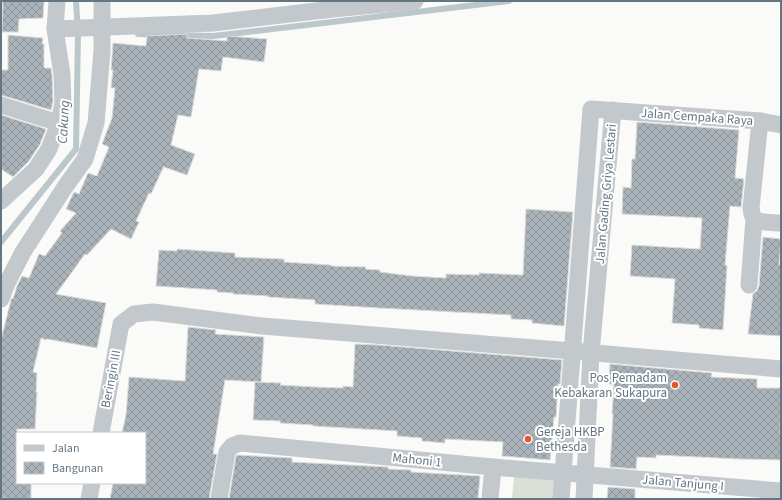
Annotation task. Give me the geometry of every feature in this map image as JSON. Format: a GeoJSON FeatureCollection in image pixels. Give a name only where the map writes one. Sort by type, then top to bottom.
{"type":"FeatureCollection","features":[{"type":"Feature","properties":{"kind":"street"},"geometry":{"type":"LineString","coordinates":[[1,201],[36,169],[49,149],[59,123],[63,102],[57,1]]}},
{"type":"Feature","properties":{"kind":"street"},"geometry":{"type":"LineString","coordinates":[[1,299],[7,283],[23,252],[85,159],[96,123],[102,51],[102,1]]}},
{"type":"Feature","properties":{"kind":"street"},"geometry":{"type":"LineString","coordinates":[[59,28],[101,28],[213,23],[415,1]]}},
{"type":"Feature","properties":{"kind":"street"},"geometry":{"type":"LineString","coordinates":[[1,105],[59,123]]}},
{"type":"Feature","properties":{"kind":"street","name":"Jalan Gading Griya Lestari"},"geometry":{"type":"LineString","coordinates":[[561,499],[591,109],[613,110],[591,353],[584,499]]}},
{"type":"Feature","properties":{"kind":"street","name":"Jalan Cempaka Raya"},"geometry":{"type":"LineString","coordinates":[[613,110],[760,121],[781,125]]}},
{"type":"Feature","properties":{"kind":"street"},"geometry":{"type":"LineString","coordinates":[[749,285],[754,219],[751,208],[760,121]]}},
{"type":"Feature","properties":{"kind":"street"},"geometry":{"type":"LineString","coordinates":[[754,219],[762,222],[781,223]]}},
{"type":"Feature","properties":{"kind":"street","name":"Beringin III"},"geometry":{"type":"LineString","coordinates":[[101,432],[121,324],[134,314],[153,312],[262,326],[572,351]]}},
{"type":"Feature","properties":{"kind":"street"},"geometry":{"type":"LineString","coordinates":[[572,351],[781,369]]}},
{"type":"Feature","properties":{"kind":"street","name":"Mahoni 1"},"geometry":{"type":"LineString","coordinates":[[219,499],[227,452],[232,446],[240,443],[493,467],[586,474]]}},
{"type":"Feature","properties":{"kind":"street"},"geometry":{"type":"LineString","coordinates":[[490,499],[493,467]]}},
{"type":"Feature","properties":{"kind":"street","name":"Jalan Tanjung I"},"geometry":{"type":"LineString","coordinates":[[586,474],[781,491]]}},
{"type":"Feature","properties":{"kind":"street"},"geometry":{"type":"LineString","coordinates":[[89,499],[92,484]]}},
{"type":"Feature","properties":{"kind":"shaded area"},"geometry":{"type":"Polygon","coordinates":[[[514,476],[558,479],[557,499],[512,499],[514,476]]]}},
{"type":"Feature","properties":{"kind":"building"},"geometry":{"type":"Polygon","coordinates":[[[3,1],[44,1],[43,18],[19,19],[18,32],[2,32],[3,1]]]}},
{"type":"Feature","properties":{"kind":"building"},"geometry":{"type":"Polygon","coordinates":[[[187,34],[187,38],[227,41],[227,36],[267,39],[264,62],[223,57],[221,71],[199,69],[191,117],[178,115],[171,145],[195,154],[187,175],[164,166],[136,221],[139,222],[131,239],[111,229],[87,255],[85,254],[56,294],[106,303],[97,348],[41,338],[33,372],[37,373],[35,429],[17,429],[16,432],[16,484],[31,484],[31,499],[1,498],[1,340],[11,300],[12,298],[13,299],[22,276],[29,278],[39,254],[45,256],[62,233],[60,231],[76,213],[66,209],[74,192],[79,194],[88,173],[97,176],[109,147],[102,144],[112,118],[115,88],[111,88],[113,43],[146,46],[147,36],[187,34]]]}},
{"type":"Feature","properties":{"kind":"building"},"geometry":{"type":"Polygon","coordinates":[[[8,35],[43,38],[44,68],[51,68],[52,75],[53,102],[51,110],[1,95],[1,70],[8,70],[8,35]]]}},
{"type":"Feature","properties":{"kind":"building"},"geometry":{"type":"Polygon","coordinates":[[[1,115],[46,129],[40,144],[29,161],[13,177],[1,169],[1,115]]]}},
{"type":"Feature","properties":{"kind":"building"},"geometry":{"type":"Polygon","coordinates":[[[637,122],[739,130],[735,178],[744,179],[741,207],[730,206],[725,265],[727,266],[723,330],[699,328],[699,325],[672,323],[675,279],[630,276],[632,245],[700,249],[702,218],[622,214],[623,187],[631,188],[632,159],[635,159],[637,122]]]}},
{"type":"Feature","properties":{"kind":"building"},"geometry":{"type":"Polygon","coordinates":[[[526,209],[573,212],[564,326],[532,323],[532,320],[511,319],[511,315],[315,304],[315,300],[233,294],[217,292],[217,290],[156,286],[159,250],[177,251],[177,249],[235,253],[235,257],[284,259],[284,262],[366,267],[365,269],[380,270],[380,272],[412,276],[446,278],[446,274],[479,275],[479,273],[523,275],[526,209]]]}},
{"type":"Feature","properties":{"kind":"building"},"geometry":{"type":"Polygon","coordinates":[[[763,237],[781,239],[779,265],[781,265],[781,336],[748,334],[753,294],[757,291],[759,286],[763,237]]]}},
{"type":"Feature","properties":{"kind":"building"},"geometry":{"type":"Polygon","coordinates":[[[188,327],[216,330],[215,334],[264,337],[261,382],[225,380],[213,454],[217,454],[209,499],[110,499],[113,484],[146,484],[146,432],[122,432],[126,415],[129,377],[185,381],[188,327]]]}},
{"type":"Feature","properties":{"kind":"building"},"geometry":{"type":"Polygon","coordinates":[[[355,344],[562,360],[550,460],[502,456],[503,442],[445,439],[445,443],[422,441],[422,438],[397,436],[397,431],[313,426],[280,423],[280,421],[253,420],[255,382],[315,387],[353,387],[355,344]]]}},
{"type":"Feature","properties":{"kind":"building"},"geometry":{"type":"Polygon","coordinates":[[[610,364],[712,373],[711,377],[757,379],[757,388],[781,388],[781,460],[656,455],[656,458],[637,457],[636,469],[610,467],[614,384],[609,384],[610,364]]]}},
{"type":"Feature","properties":{"kind":"building"},"geometry":{"type":"Polygon","coordinates":[[[237,455],[292,458],[292,462],[388,467],[388,469],[411,470],[411,472],[480,476],[478,499],[229,499],[237,455]]]}},
{"type":"Feature","properties":{"kind":"building"},"geometry":{"type":"Polygon","coordinates":[[[608,487],[635,489],[635,499],[607,499],[608,487]]]}},
{"type":"Feature","properties":{"kind":"waterway","name":"Cakung"},"geometry":{"type":"LineString","coordinates":[[1,242],[76,149],[78,34],[76,1]]}},
{"type":"Feature","properties":{"kind":"waterway"},"geometry":{"type":"LineString","coordinates":[[138,34],[213,36],[509,1]]}},
{"type":"Feature","properties":{"kind":"place","name":"Pos Pemadam Kebakaran Sukapura"},"geometry":{"type":"Point","coordinates":[675,385]}},
{"type":"Feature","properties":{"kind":"place","name":"Gereja HKBP Bethesda"},"geometry":{"type":"Point","coordinates":[528,439]}}]}
